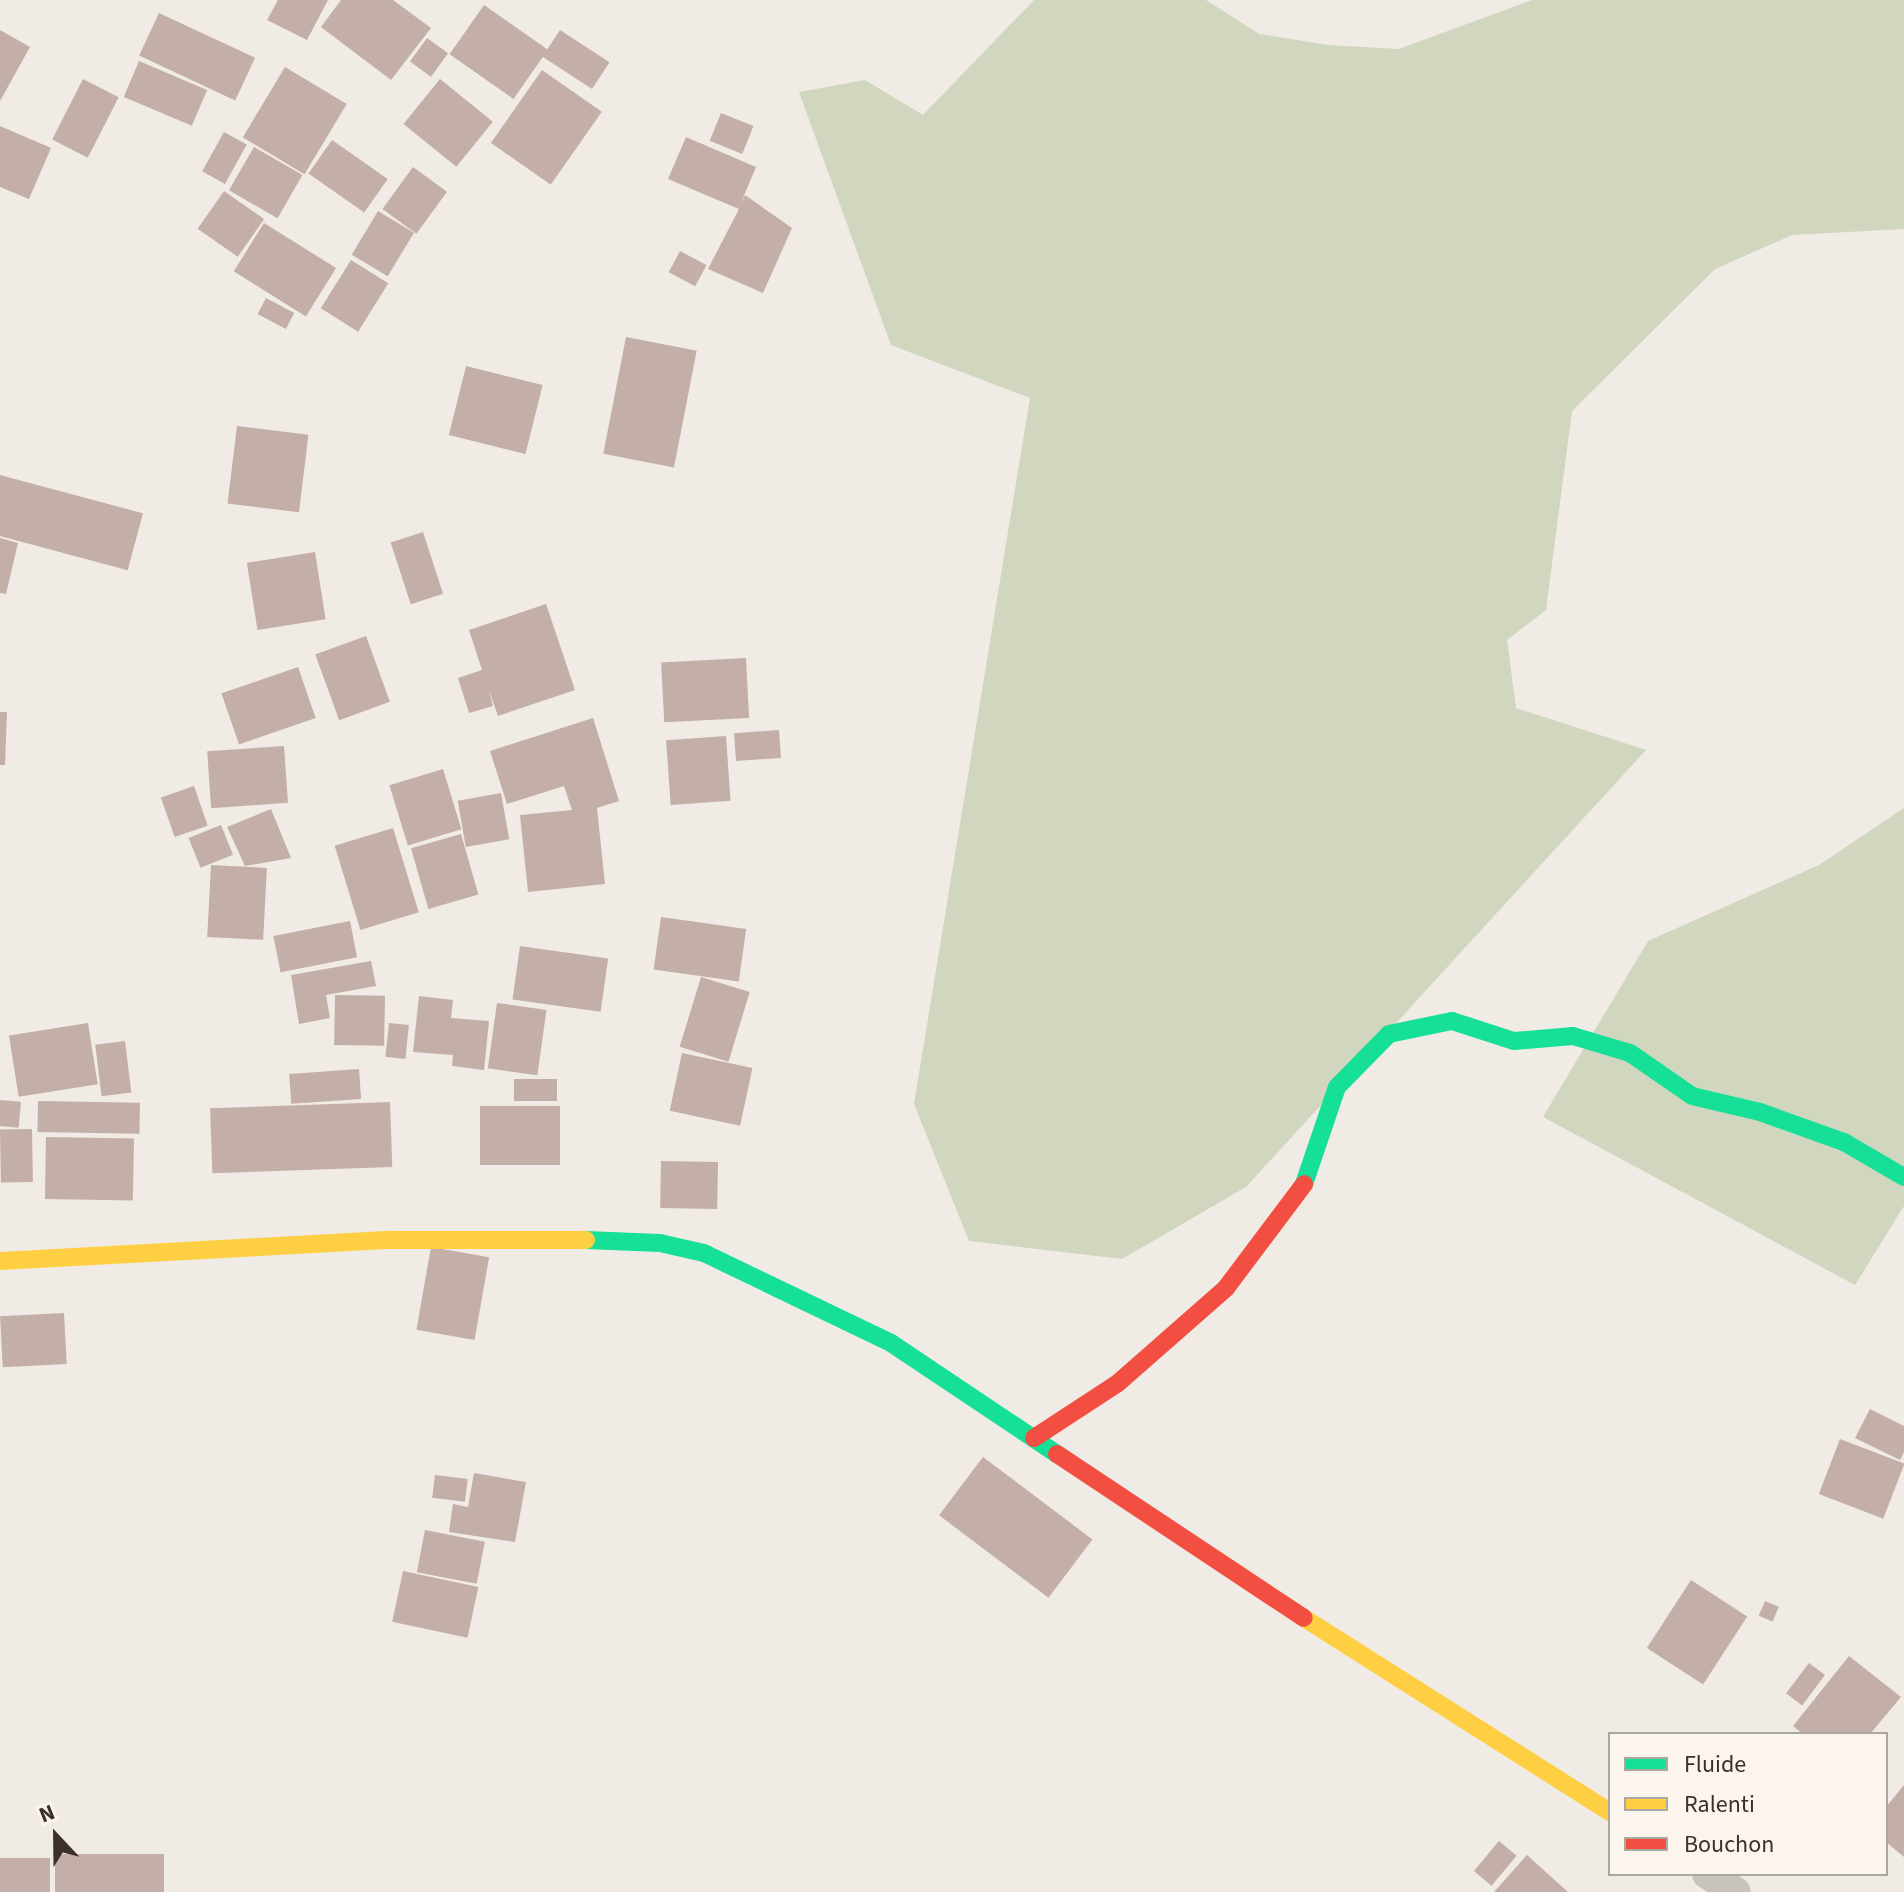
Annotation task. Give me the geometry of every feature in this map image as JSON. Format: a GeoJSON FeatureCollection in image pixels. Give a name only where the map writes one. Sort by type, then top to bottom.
{"type":"FeatureCollection","features":[{"type":"Feature","properties":{"kind":"street"},"geometry":{"type":"LineString","coordinates":[[1034,1438],[1118,1383],[1226,1288],[1304,1185],[1337,1087],[1389,1034],[1452,1021],[1514,1041],[1573,1036],[1630,1053],[1692,1096],[1760,1112],[1844,1142],[1904,1177]]}},
{"type":"Feature","properties":{"kind":"street"},"geometry":{"type":"LineString","coordinates":[[0,1261],[390,1240],[660,1243],[704,1253],[891,1343],[1276,1600],[1608,1811]]}},
{"type":"Feature","properties":{"kind":"street"},"geometry":{"type":"LineString","coordinates":[[1710,1876],[1736,1892]]}},
{"type":"Feature","properties":{"kind":"green space"},"geometry":{"type":"Polygon","coordinates":[[[1034,0],[1206,0],[1259,34],[1328,45],[1399,49],[1532,0],[1904,0],[1904,229],[1792,235],[1715,269],[1572,411],[1546,610],[1507,640],[1516,708],[1646,750],[1246,1187],[1122,1259],[969,1241],[914,1104],[1030,398],[891,345],[799,92],[865,80],[923,115],[1034,0]]]}},
{"type":"Feature","properties":{"kind":"green space"},"geometry":{"type":"Polygon","coordinates":[[[1904,808],[1904,1206],[1855,1285],[1543,1117],[1648,941],[1819,865],[1904,808]]]}},
{"type":"Feature","properties":{"kind":"building"},"geometry":{"type":"Polygon","coordinates":[[[278,0],[328,0],[307,40],[267,20],[278,0]]]}},
{"type":"Feature","properties":{"kind":"building"},"geometry":{"type":"Polygon","coordinates":[[[341,0],[393,0],[431,28],[391,80],[321,27],[341,0]]]}},
{"type":"Feature","properties":{"kind":"building"},"geometry":{"type":"Polygon","coordinates":[[[484,5],[548,50],[513,99],[450,54],[484,5]]]}},
{"type":"Feature","properties":{"kind":"building"},"geometry":{"type":"Polygon","coordinates":[[[159,13],[255,58],[235,100],[139,56],[159,13]]]}},
{"type":"Feature","properties":{"kind":"building"},"geometry":{"type":"Polygon","coordinates":[[[0,30],[30,47],[0,101],[0,30]]]}},
{"type":"Feature","properties":{"kind":"building"},"geometry":{"type":"Polygon","coordinates":[[[560,30],[609,62],[592,89],[543,57],[560,30]]]}},
{"type":"Feature","properties":{"kind":"building"},"geometry":{"type":"Polygon","coordinates":[[[427,38],[448,53],[431,77],[410,61],[427,38]]]}},
{"type":"Feature","properties":{"kind":"building"},"geometry":{"type":"Polygon","coordinates":[[[139,61],[207,90],[192,126],[124,97],[139,61]]]}},
{"type":"Feature","properties":{"kind":"building"},"geometry":{"type":"Polygon","coordinates":[[[285,67],[347,104],[304,174],[243,137],[285,67]]]}},
{"type":"Feature","properties":{"kind":"building"},"geometry":{"type":"Polygon","coordinates":[[[542,70],[602,112],[551,185],[491,143],[542,70]]]}},
{"type":"Feature","properties":{"kind":"building"},"geometry":{"type":"Polygon","coordinates":[[[83,79],[119,97],[88,158],[52,140],[83,79]]]}},
{"type":"Feature","properties":{"kind":"building"},"geometry":{"type":"Polygon","coordinates":[[[440,79],[493,122],[456,167],[403,124],[440,79]]]}},
{"type":"Feature","properties":{"kind":"building"},"geometry":{"type":"Polygon","coordinates":[[[721,113],[753,126],[742,154],[710,141],[721,113]]]}},
{"type":"Feature","properties":{"kind":"building"},"geometry":{"type":"Polygon","coordinates":[[[0,126],[51,148],[29,199],[0,187],[0,126]]]}},
{"type":"Feature","properties":{"kind":"building"},"geometry":{"type":"Polygon","coordinates":[[[224,132],[247,145],[225,184],[202,171],[224,132]]]}},
{"type":"Feature","properties":{"kind":"building"},"geometry":{"type":"Polygon","coordinates":[[[686,137],[756,167],[740,205],[745,195],[792,228],[763,293],[708,269],[739,209],[668,179],[686,137]]]}},
{"type":"Feature","properties":{"kind":"building"},"geometry":{"type":"Polygon","coordinates":[[[332,140],[388,179],[364,213],[308,174],[332,140]]]}},
{"type":"Feature","properties":{"kind":"building"},"geometry":{"type":"Polygon","coordinates":[[[254,147],[302,175],[277,218],[229,190],[254,147]]]}},
{"type":"Feature","properties":{"kind":"building"},"geometry":{"type":"Polygon","coordinates":[[[413,167],[447,192],[416,234],[382,209],[413,167]]]}},
{"type":"Feature","properties":{"kind":"building"},"geometry":{"type":"Polygon","coordinates":[[[224,191],[264,219],[238,257],[198,229],[224,191]]]}},
{"type":"Feature","properties":{"kind":"building"},"geometry":{"type":"Polygon","coordinates":[[[378,211],[414,233],[388,276],[352,255],[378,211]]]}},
{"type":"Feature","properties":{"kind":"building"},"geometry":{"type":"Polygon","coordinates":[[[264,223],[336,268],[306,316],[234,271],[264,223]]]}},
{"type":"Feature","properties":{"kind":"building"},"geometry":{"type":"Polygon","coordinates":[[[680,251],[706,265],[695,286],[669,272],[680,251]]]}},
{"type":"Feature","properties":{"kind":"building"},"geometry":{"type":"Polygon","coordinates":[[[351,260],[388,283],[358,332],[321,308],[351,260]]]}},
{"type":"Feature","properties":{"kind":"building"},"geometry":{"type":"Polygon","coordinates":[[[266,298],[294,313],[286,329],[258,314],[266,298]]]}},
{"type":"Feature","properties":{"kind":"building"},"geometry":{"type":"Polygon","coordinates":[[[626,337],[697,351],[674,468],[603,454],[626,337]]]}},
{"type":"Feature","properties":{"kind":"building"},"geometry":{"type":"Polygon","coordinates":[[[466,366],[543,385],[525,454],[449,435],[466,366]]]}},
{"type":"Feature","properties":{"kind":"building"},"geometry":{"type":"Polygon","coordinates":[[[237,426],[308,435],[299,512],[227,503],[237,426]]]}},
{"type":"Feature","properties":{"kind":"building"},"geometry":{"type":"Polygon","coordinates":[[[0,475],[143,513],[128,570],[0,536],[0,475]]]}},
{"type":"Feature","properties":{"kind":"building"},"geometry":{"type":"Polygon","coordinates":[[[423,532],[443,594],[411,604],[391,543],[423,532]]]}},
{"type":"Feature","properties":{"kind":"building"},"geometry":{"type":"Polygon","coordinates":[[[0,538],[18,543],[6,594],[0,593],[0,538]]]}},
{"type":"Feature","properties":{"kind":"building"},"geometry":{"type":"Polygon","coordinates":[[[315,552],[326,619],[257,630],[247,563],[315,552]]]}},
{"type":"Feature","properties":{"kind":"building"},"geometry":{"type":"Polygon","coordinates":[[[546,604],[575,690],[498,716],[489,690],[493,706],[469,713],[458,678],[482,670],[469,630],[546,604]]]}},
{"type":"Feature","properties":{"kind":"building"},"geometry":{"type":"Polygon","coordinates":[[[366,636],[390,702],[339,720],[315,654],[366,636]]]}},
{"type":"Feature","properties":{"kind":"building"},"geometry":{"type":"Polygon","coordinates":[[[746,658],[749,718],[664,722],[661,662],[746,658]]]}},
{"type":"Feature","properties":{"kind":"building"},"geometry":{"type":"Polygon","coordinates":[[[298,667],[316,718],[239,744],[221,693],[298,667]]]}},
{"type":"Feature","properties":{"kind":"building"},"geometry":{"type":"Polygon","coordinates":[[[0,712],[7,712],[5,765],[0,765],[0,712]]]}},
{"type":"Feature","properties":{"kind":"building"},"geometry":{"type":"Polygon","coordinates":[[[593,718],[619,801],[597,808],[605,884],[528,892],[520,815],[572,810],[564,786],[507,804],[490,751],[593,718]]]}},
{"type":"Feature","properties":{"kind":"building"},"geometry":{"type":"Polygon","coordinates":[[[779,730],[781,758],[736,761],[734,733],[779,730]]]}},
{"type":"Feature","properties":{"kind":"building"},"geometry":{"type":"Polygon","coordinates":[[[726,736],[731,801],[671,805],[666,740],[726,736]]]}},
{"type":"Feature","properties":{"kind":"building"},"geometry":{"type":"Polygon","coordinates":[[[284,746],[288,803],[211,808],[207,751],[284,746]]]}},
{"type":"Feature","properties":{"kind":"building"},"geometry":{"type":"Polygon","coordinates":[[[443,769],[461,829],[408,846],[389,785],[443,769]]]}},
{"type":"Feature","properties":{"kind":"building"},"geometry":{"type":"Polygon","coordinates":[[[194,786],[208,826],[175,837],[161,797],[194,786]]]}},
{"type":"Feature","properties":{"kind":"building"},"geometry":{"type":"Polygon","coordinates":[[[501,793],[509,839],[466,847],[458,801],[501,793]]]}},
{"type":"Feature","properties":{"kind":"building"},"geometry":{"type":"Polygon","coordinates":[[[271,809],[291,858],[245,866],[227,827],[271,809]]]}},
{"type":"Feature","properties":{"kind":"building"},"geometry":{"type":"Polygon","coordinates":[[[221,825],[233,855],[201,868],[189,838],[221,825]]]}},
{"type":"Feature","properties":{"kind":"building"},"geometry":{"type":"Polygon","coordinates":[[[393,828],[419,912],[360,930],[335,846],[393,828]]]}},
{"type":"Feature","properties":{"kind":"building"},"geometry":{"type":"Polygon","coordinates":[[[461,834],[478,895],[428,909],[411,848],[461,834]]]}},
{"type":"Feature","properties":{"kind":"building"},"geometry":{"type":"Polygon","coordinates":[[[211,865],[267,868],[263,940],[207,937],[211,865]]]}},
{"type":"Feature","properties":{"kind":"building"},"geometry":{"type":"Polygon","coordinates":[[[661,917],[746,929],[739,981],[654,969],[661,917]]]}},
{"type":"Feature","properties":{"kind":"building"},"geometry":{"type":"Polygon","coordinates":[[[350,921],[357,957],[280,972],[273,936],[350,921]]]}},
{"type":"Feature","properties":{"kind":"building"},"geometry":{"type":"Polygon","coordinates":[[[520,946],[608,958],[601,1012],[512,999],[520,946]]]}},
{"type":"Feature","properties":{"kind":"building"},"geometry":{"type":"Polygon","coordinates":[[[371,961],[376,986],[326,995],[330,1018],[299,1024],[291,975],[371,961]]]}},
{"type":"Feature","properties":{"kind":"building"},"geometry":{"type":"Polygon","coordinates":[[[701,977],[750,992],[728,1062],[680,1047],[701,977]]]}},
{"type":"Feature","properties":{"kind":"building"},"geometry":{"type":"Polygon","coordinates":[[[335,995],[385,996],[384,1046],[334,1045],[335,995]]]}},
{"type":"Feature","properties":{"kind":"building"},"geometry":{"type":"Polygon","coordinates":[[[419,996],[453,1000],[451,1018],[489,1021],[484,1070],[452,1066],[453,1055],[413,1052],[419,996]]]}},
{"type":"Feature","properties":{"kind":"building"},"geometry":{"type":"Polygon","coordinates":[[[497,1003],[547,1010],[537,1075],[488,1068],[497,1003]]]}},
{"type":"Feature","properties":{"kind":"building"},"geometry":{"type":"Polygon","coordinates":[[[88,1023],[98,1084],[19,1097],[9,1036],[88,1023]]]}},
{"type":"Feature","properties":{"kind":"building"},"geometry":{"type":"Polygon","coordinates":[[[389,1023],[409,1025],[405,1059],[385,1057],[389,1023]]]}},
{"type":"Feature","properties":{"kind":"building"},"geometry":{"type":"Polygon","coordinates":[[[125,1041],[131,1093],[102,1096],[95,1045],[125,1041]]]}},
{"type":"Feature","properties":{"kind":"building"},"geometry":{"type":"Polygon","coordinates":[[[682,1053],[752,1068],[740,1126],[670,1111],[682,1053]]]}},
{"type":"Feature","properties":{"kind":"building"},"geometry":{"type":"Polygon","coordinates":[[[359,1069],[361,1099],[291,1104],[289,1074],[359,1069]]]}},
{"type":"Feature","properties":{"kind":"building"},"geometry":{"type":"Polygon","coordinates":[[[514,1079],[557,1079],[557,1101],[514,1101],[514,1079]]]}},
{"type":"Feature","properties":{"kind":"building"},"geometry":{"type":"Polygon","coordinates":[[[0,1100],[21,1102],[19,1128],[0,1126],[0,1100]]]}},
{"type":"Feature","properties":{"kind":"building"},"geometry":{"type":"Polygon","coordinates":[[[38,1101],[140,1103],[139,1134],[37,1132],[38,1101]]]}},
{"type":"Feature","properties":{"kind":"building"},"geometry":{"type":"Polygon","coordinates":[[[390,1102],[392,1167],[212,1173],[210,1108],[390,1102]]]}},
{"type":"Feature","properties":{"kind":"building"},"geometry":{"type":"Polygon","coordinates":[[[480,1106],[560,1106],[560,1165],[480,1165],[480,1106]]]}},
{"type":"Feature","properties":{"kind":"building"},"geometry":{"type":"Polygon","coordinates":[[[32,1129],[33,1182],[1,1183],[0,1130],[32,1129]]]}},
{"type":"Feature","properties":{"kind":"building"},"geometry":{"type":"Polygon","coordinates":[[[46,1137],[134,1139],[133,1201],[45,1199],[46,1137]]]}},
{"type":"Feature","properties":{"kind":"building"},"geometry":{"type":"Polygon","coordinates":[[[661,1161],[718,1162],[717,1209],[660,1208],[661,1161]]]}},
{"type":"Feature","properties":{"kind":"building"},"geometry":{"type":"Polygon","coordinates":[[[431,1247],[489,1257],[475,1340],[416,1330],[431,1247]]]}},
{"type":"Feature","properties":{"kind":"building"},"geometry":{"type":"Polygon","coordinates":[[[64,1313],[67,1364],[3,1367],[0,1316],[64,1313]]]}},
{"type":"Feature","properties":{"kind":"building"},"geometry":{"type":"Polygon","coordinates":[[[1870,1409],[1904,1426],[1904,1452],[1900,1460],[1855,1438],[1870,1409]]]}},
{"type":"Feature","properties":{"kind":"building"},"geometry":{"type":"Polygon","coordinates":[[[1840,1439],[1904,1464],[1883,1519],[1819,1494],[1840,1439]]]}},
{"type":"Feature","properties":{"kind":"building"},"geometry":{"type":"Polygon","coordinates":[[[983,1457],[1092,1539],[1048,1598],[939,1515],[983,1457]]]}},
{"type":"Feature","properties":{"kind":"building"},"geometry":{"type":"Polygon","coordinates":[[[474,1473],[526,1482],[515,1542],[449,1532],[453,1504],[468,1507],[474,1473]]]}},
{"type":"Feature","properties":{"kind":"building"},"geometry":{"type":"Polygon","coordinates":[[[435,1475],[468,1479],[465,1502],[432,1498],[435,1475]]]}},
{"type":"Feature","properties":{"kind":"building"},"geometry":{"type":"Polygon","coordinates":[[[425,1530],[485,1542],[477,1584],[417,1572],[425,1530]]]}},
{"type":"Feature","properties":{"kind":"building"},"geometry":{"type":"Polygon","coordinates":[[[403,1571],[478,1587],[468,1638],[392,1622],[403,1571]]]}},
{"type":"Feature","properties":{"kind":"building"},"geometry":{"type":"Polygon","coordinates":[[[1691,1580],[1747,1616],[1703,1684],[1647,1648],[1691,1580]]]}},
{"type":"Feature","properties":{"kind":"building"},"geometry":{"type":"Polygon","coordinates":[[[1765,1601],[1779,1607],[1773,1622],[1759,1616],[1765,1601]]]}},
{"type":"Feature","properties":{"kind":"building"},"geometry":{"type":"Polygon","coordinates":[[[1849,1656],[1901,1697],[1872,1732],[1800,1732],[1793,1726],[1849,1656]]]}},
{"type":"Feature","properties":{"kind":"building"},"geometry":{"type":"Polygon","coordinates":[[[1809,1663],[1825,1675],[1802,1705],[1786,1693],[1809,1663]]]}},
{"type":"Feature","properties":{"kind":"building"},"geometry":{"type":"Polygon","coordinates":[[[1904,1785],[1904,1857],[1888,1844],[1888,1805],[1904,1785]]]}},
{"type":"Feature","properties":{"kind":"building"},"geometry":{"type":"Polygon","coordinates":[[[1499,1841],[1517,1856],[1492,1886],[1474,1871],[1499,1841]]]}},
{"type":"Feature","properties":{"kind":"building"},"geometry":{"type":"Polygon","coordinates":[[[55,1854],[164,1854],[164,1892],[55,1892],[55,1854]]]}},
{"type":"Feature","properties":{"kind":"building"},"geometry":{"type":"Polygon","coordinates":[[[1527,1855],[1568,1892],[1494,1892],[1527,1855]]]}},
{"type":"Feature","properties":{"kind":"building"},"geometry":{"type":"Polygon","coordinates":[[[0,1858],[50,1858],[50,1892],[0,1892],[0,1858]]]}},
{"type":"Feature","properties":{"kind":"traffic: fast"},"geometry":{"type":"LineString","coordinates":[[1304,1184],[1337,1087],[1389,1034],[1452,1021],[1514,1041],[1573,1036],[1630,1053],[1692,1096],[1760,1112],[1844,1142],[1904,1177]]}},
{"type":"Feature","properties":{"kind":"traffic: fast"},"geometry":{"type":"LineString","coordinates":[[586,1240],[660,1243],[704,1253],[891,1343],[1057,1454]]}},
{"type":"Feature","properties":{"kind":"traffic: slow"},"geometry":{"type":"LineString","coordinates":[[0,1261],[390,1240],[586,1240]]}},
{"type":"Feature","properties":{"kind":"traffic: slow"},"geometry":{"type":"LineString","coordinates":[[1304,1618],[1608,1811]]}},
{"type":"Feature","properties":{"kind":"traffic: jam"},"geometry":{"type":"LineString","coordinates":[[1034,1438],[1118,1383],[1226,1288],[1304,1184]]}},
{"type":"Feature","properties":{"kind":"traffic: jam"},"geometry":{"type":"LineString","coordinates":[[1057,1454],[1304,1618]]}}]}
